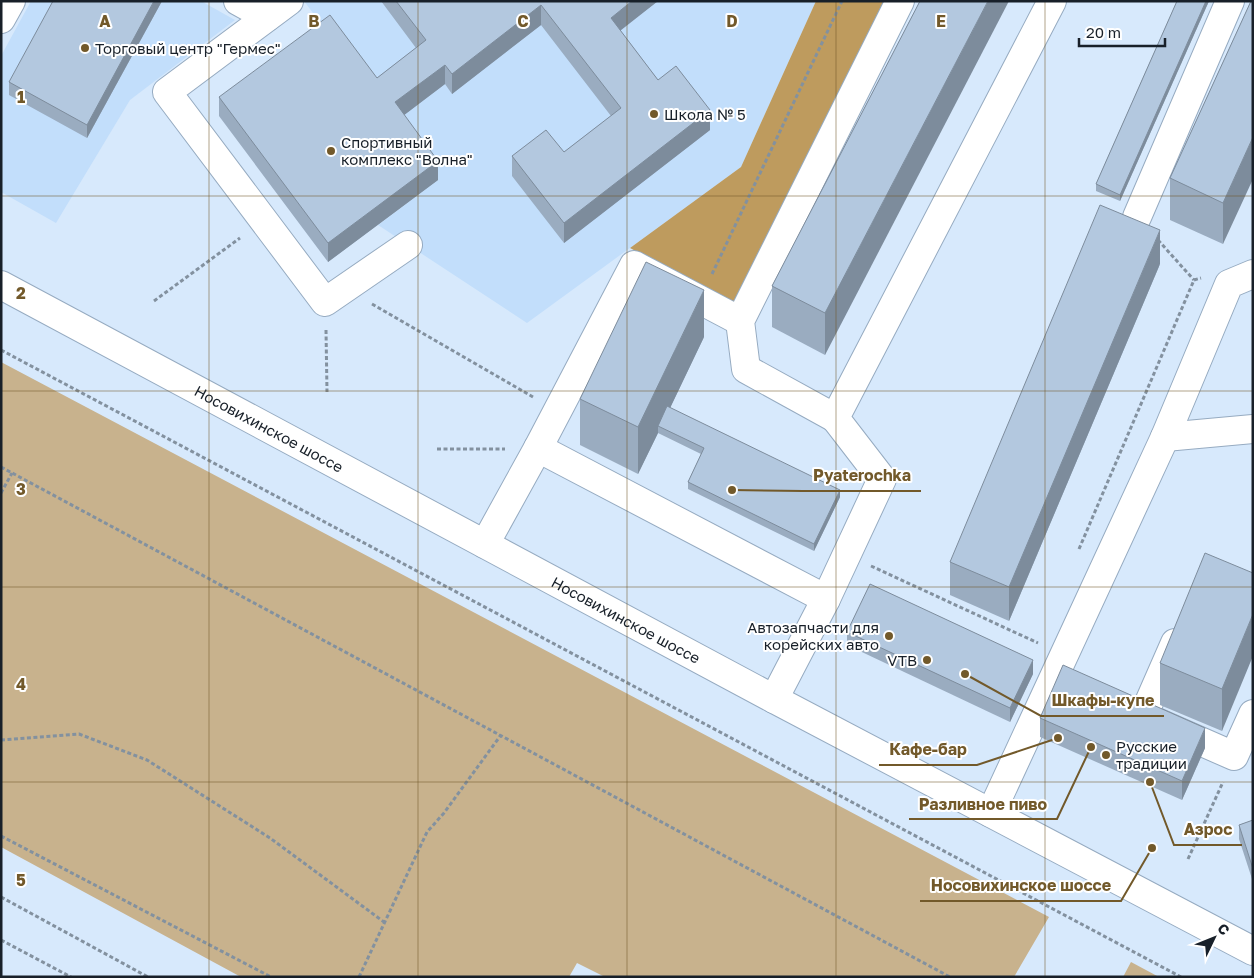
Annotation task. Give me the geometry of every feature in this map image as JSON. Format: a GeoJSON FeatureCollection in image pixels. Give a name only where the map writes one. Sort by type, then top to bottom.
{"type":"FeatureCollection","features":[{"type":"Feature","properties":{"kind":"main road"},"geometry":{"type":"LineString","coordinates":[[1,19],[11,1]]}},
{"type":"Feature","properties":{"kind":"main road"},"geometry":{"type":"LineString","coordinates":[[238,1],[267,17]]}},
{"type":"Feature","properties":{"kind":"main road"},"geometry":{"type":"LineString","coordinates":[[289,1],[167,92],[264,221],[335,295],[408,245]]}},
{"type":"Feature","properties":{"kind":"main road"},"geometry":{"type":"LineString","coordinates":[[774,699],[826,599],[882,479],[835,418],[746,369],[740,321],[900,1]]}},
{"type":"Feature","properties":{"kind":"main road"},"geometry":{"type":"LineString","coordinates":[[835,418],[1052,1]]}},
{"type":"Feature","properties":{"kind":"main road"},"geometry":{"type":"LineString","coordinates":[[1136,217],[1230,1]]}},
{"type":"Feature","properties":{"kind":"main road"},"geometry":{"type":"LineString","coordinates":[[485,544],[558,411],[634,265],[740,321]]}},
{"type":"Feature","properties":{"kind":"main road"},"geometry":{"type":"LineString","coordinates":[[991,813],[1165,436],[1230,284],[1253,274]]}},
{"type":"Feature","properties":{"kind":"main road","name":"Носовихинское шоссе"},"geometry":{"type":"LineString","coordinates":[[1,285],[774,699],[1253,951]]}},
{"type":"Feature","properties":{"kind":"main road"},"geometry":{"type":"LineString","coordinates":[[1165,436],[1253,429]]}},
{"type":"Feature","properties":{"kind":"main road"},"geometry":{"type":"LineString","coordinates":[[538,448],[826,599]]}},
{"type":"Feature","properties":{"kind":"main road"},"geometry":{"type":"LineString","coordinates":[[1185,619],[1143,716],[1234,756],[1253,714]]}},
{"type":"Feature","properties":{"kind":"path"},"geometry":{"type":"LineString","coordinates":[[700,300],[842,1]]}},
{"type":"Feature","properties":{"kind":"path"},"geometry":{"type":"LineString","coordinates":[[1136,217],[1194,280]]}},
{"type":"Feature","properties":{"kind":"path"},"geometry":{"type":"LineString","coordinates":[[154,301],[264,221]]}},
{"type":"Feature","properties":{"kind":"path"},"geometry":{"type":"LineString","coordinates":[[326,392],[335,295],[558,411]]}},
{"type":"Feature","properties":{"kind":"path"},"geometry":{"type":"LineString","coordinates":[[1,350],[1181,977]]}},
{"type":"Feature","properties":{"kind":"path"},"geometry":{"type":"LineString","coordinates":[[437,450],[538,448]]}},
{"type":"Feature","properties":{"kind":"path"},"geometry":{"type":"LineString","coordinates":[[1,467],[950,977]]}},
{"type":"Feature","properties":{"kind":"path"},"geometry":{"type":"LineString","coordinates":[[1,493],[12,473]]}},
{"type":"Feature","properties":{"kind":"path"},"geometry":{"type":"LineString","coordinates":[[847,554],[1064,655]]}},
{"type":"Feature","properties":{"kind":"path"},"geometry":{"type":"LineString","coordinates":[[1,740],[78,734],[147,760],[270,838],[384,922]]}},
{"type":"Feature","properties":{"kind":"path"},"geometry":{"type":"LineString","coordinates":[[359,977],[427,832],[444,813],[501,735]]}},
{"type":"Feature","properties":{"kind":"path"},"geometry":{"type":"LineString","coordinates":[[1188,860],[1234,756]]}},
{"type":"Feature","properties":{"kind":"path"},"geometry":{"type":"LineString","coordinates":[[1,836],[271,977]]}},
{"type":"Feature","properties":{"kind":"path"},"geometry":{"type":"LineString","coordinates":[[1,897],[148,977]]}},
{"type":"Feature","properties":{"kind":"path"},"geometry":{"type":"LineString","coordinates":[[1,940],[71,977]]}},
{"type":"Feature","properties":{"kind":"shaded area"},"geometry":{"type":"Polygon","coordinates":[[[31,1],[201,1],[235,20],[130,100],[56,223],[1,192],[1,56],[31,1]]]}},
{"type":"Feature","properties":{"kind":"shaded area"},"geometry":{"type":"Polygon","coordinates":[[[304,1],[816,1],[741,167],[527,323],[378,225],[438,180],[304,1]]]}},
{"type":"Feature","properties":{"kind":"shaded area"},"geometry":{"type":"Polygon","coordinates":[[[816,1],[888,1],[735,304],[630,248],[741,167],[816,1]]]}},
{"type":"Feature","properties":{"kind":"shaded area"},"geometry":{"type":"Polygon","coordinates":[[[1,362],[1049,917],[1014,977],[605,977],[577,963],[569,977],[241,977],[1,847],[1,362]]]}},
{"type":"Feature","properties":{"kind":"shaded area"},"geometry":{"type":"Polygon","coordinates":[[[1131,962],[1159,977],[1123,977],[1131,962]]]}},
{"type":"Feature","properties":{"kind":"building","name":"Торговый центр \"Гермес\""},"geometry":{"type":"Polygon","coordinates":[[[53,1],[154,1],[87,125],[9,82],[53,1]]]}},
{"type":"Feature","properties":{"kind":"building"},"geometry":{"type":"Polygon","coordinates":[[[396,1],[632,1],[611,18],[658,80],[676,66],[710,110],[564,223],[512,156],[546,130],[564,152],[621,108],[541,5],[452,74],[445,65],[395,102],[438,161],[328,243],[219,97],[330,15],[377,78],[426,40],[396,1]]]}},
{"type":"Feature","properties":{"kind":"building"},"geometry":{"type":"Polygon","coordinates":[[[920,1],[988,1],[825,313],[772,286],[920,1]]]}},
{"type":"Feature","properties":{"kind":"building"},"geometry":{"type":"Polygon","coordinates":[[[1177,1],[1206,1],[1120,195],[1096,184],[1177,1]]]}},
{"type":"Feature","properties":{"kind":"building"},"geometry":{"type":"Polygon","coordinates":[[[1251,1],[1253,1],[1253,137],[1223,203],[1170,178],[1251,1]]]}},
{"type":"Feature","properties":{"kind":"building"},"geometry":{"type":"Polygon","coordinates":[[[1100,205],[1160,230],[1009,587],[950,562],[1100,205]]]}},
{"type":"Feature","properties":{"kind":"building"},"geometry":{"type":"Polygon","coordinates":[[[646,262],[704,290],[638,427],[580,399],[646,262]]]}},
{"type":"Feature","properties":{"kind":"building"},"geometry":{"type":"Polygon","coordinates":[[[667,406],[840,490],[814,544],[688,482],[704,448],[658,426],[667,406]]]}},
{"type":"Feature","properties":{"kind":"building"},"geometry":{"type":"Polygon","coordinates":[[[1205,553],[1253,573],[1253,614],[1222,689],[1160,663],[1205,553]]]}},
{"type":"Feature","properties":{"kind":"building"},"geometry":{"type":"Polygon","coordinates":[[[870,584],[1033,660],[1010,708],[847,632],[870,584]]]}},
{"type":"Feature","properties":{"kind":"building"},"geometry":{"type":"Polygon","coordinates":[[[1063,665],[1205,728],[1182,781],[1040,718],[1063,665]]]}},
{"type":"Feature","properties":{"kind":"building"},"geometry":{"type":"Polygon","coordinates":[[[1253,820],[1253,869],[1239,825],[1253,820]]]}},
{"type":"Feature","properties":{"kind":"place","name":"Торговый центр \"Гермес\""},"geometry":{"type":"Point","coordinates":[85,48]}},
{"type":"Feature","properties":{"kind":"place","name":"Школа № 5"},"geometry":{"type":"Point","coordinates":[654,114]}},
{"type":"Feature","properties":{"kind":"place","name":"Спортивный комплекс \"Волна\""},"geometry":{"type":"Point","coordinates":[331,151]}},
{"type":"Feature","properties":{"kind":"place","name":"Pyaterochka"},"geometry":{"type":"Point","coordinates":[732,490]}},
{"type":"Feature","properties":{"kind":"place","name":"Автозапчасти для корейских авто"},"geometry":{"type":"Point","coordinates":[889,636]}},
{"type":"Feature","properties":{"kind":"place","name":"VTB"},"geometry":{"type":"Point","coordinates":[927,660]}},
{"type":"Feature","properties":{"kind":"place","name":"Шкафы-купе"},"geometry":{"type":"Point","coordinates":[965,674]}},
{"type":"Feature","properties":{"kind":"place","name":"Кафе-бар"},"geometry":{"type":"Point","coordinates":[1058,738]}},
{"type":"Feature","properties":{"kind":"place","name":"Разливное пиво"},"geometry":{"type":"Point","coordinates":[1091,747]}},
{"type":"Feature","properties":{"kind":"place","name":"Русские традиции"},"geometry":{"type":"Point","coordinates":[1106,755]}},
{"type":"Feature","properties":{"kind":"place","name":"Азрос"},"geometry":{"type":"Point","coordinates":[1150,782]}},
{"type":"Feature","properties":{"kind":"place","name":"Носовихинское шоссе"},"geometry":{"type":"Point","coordinates":[1152,848]}}]}
